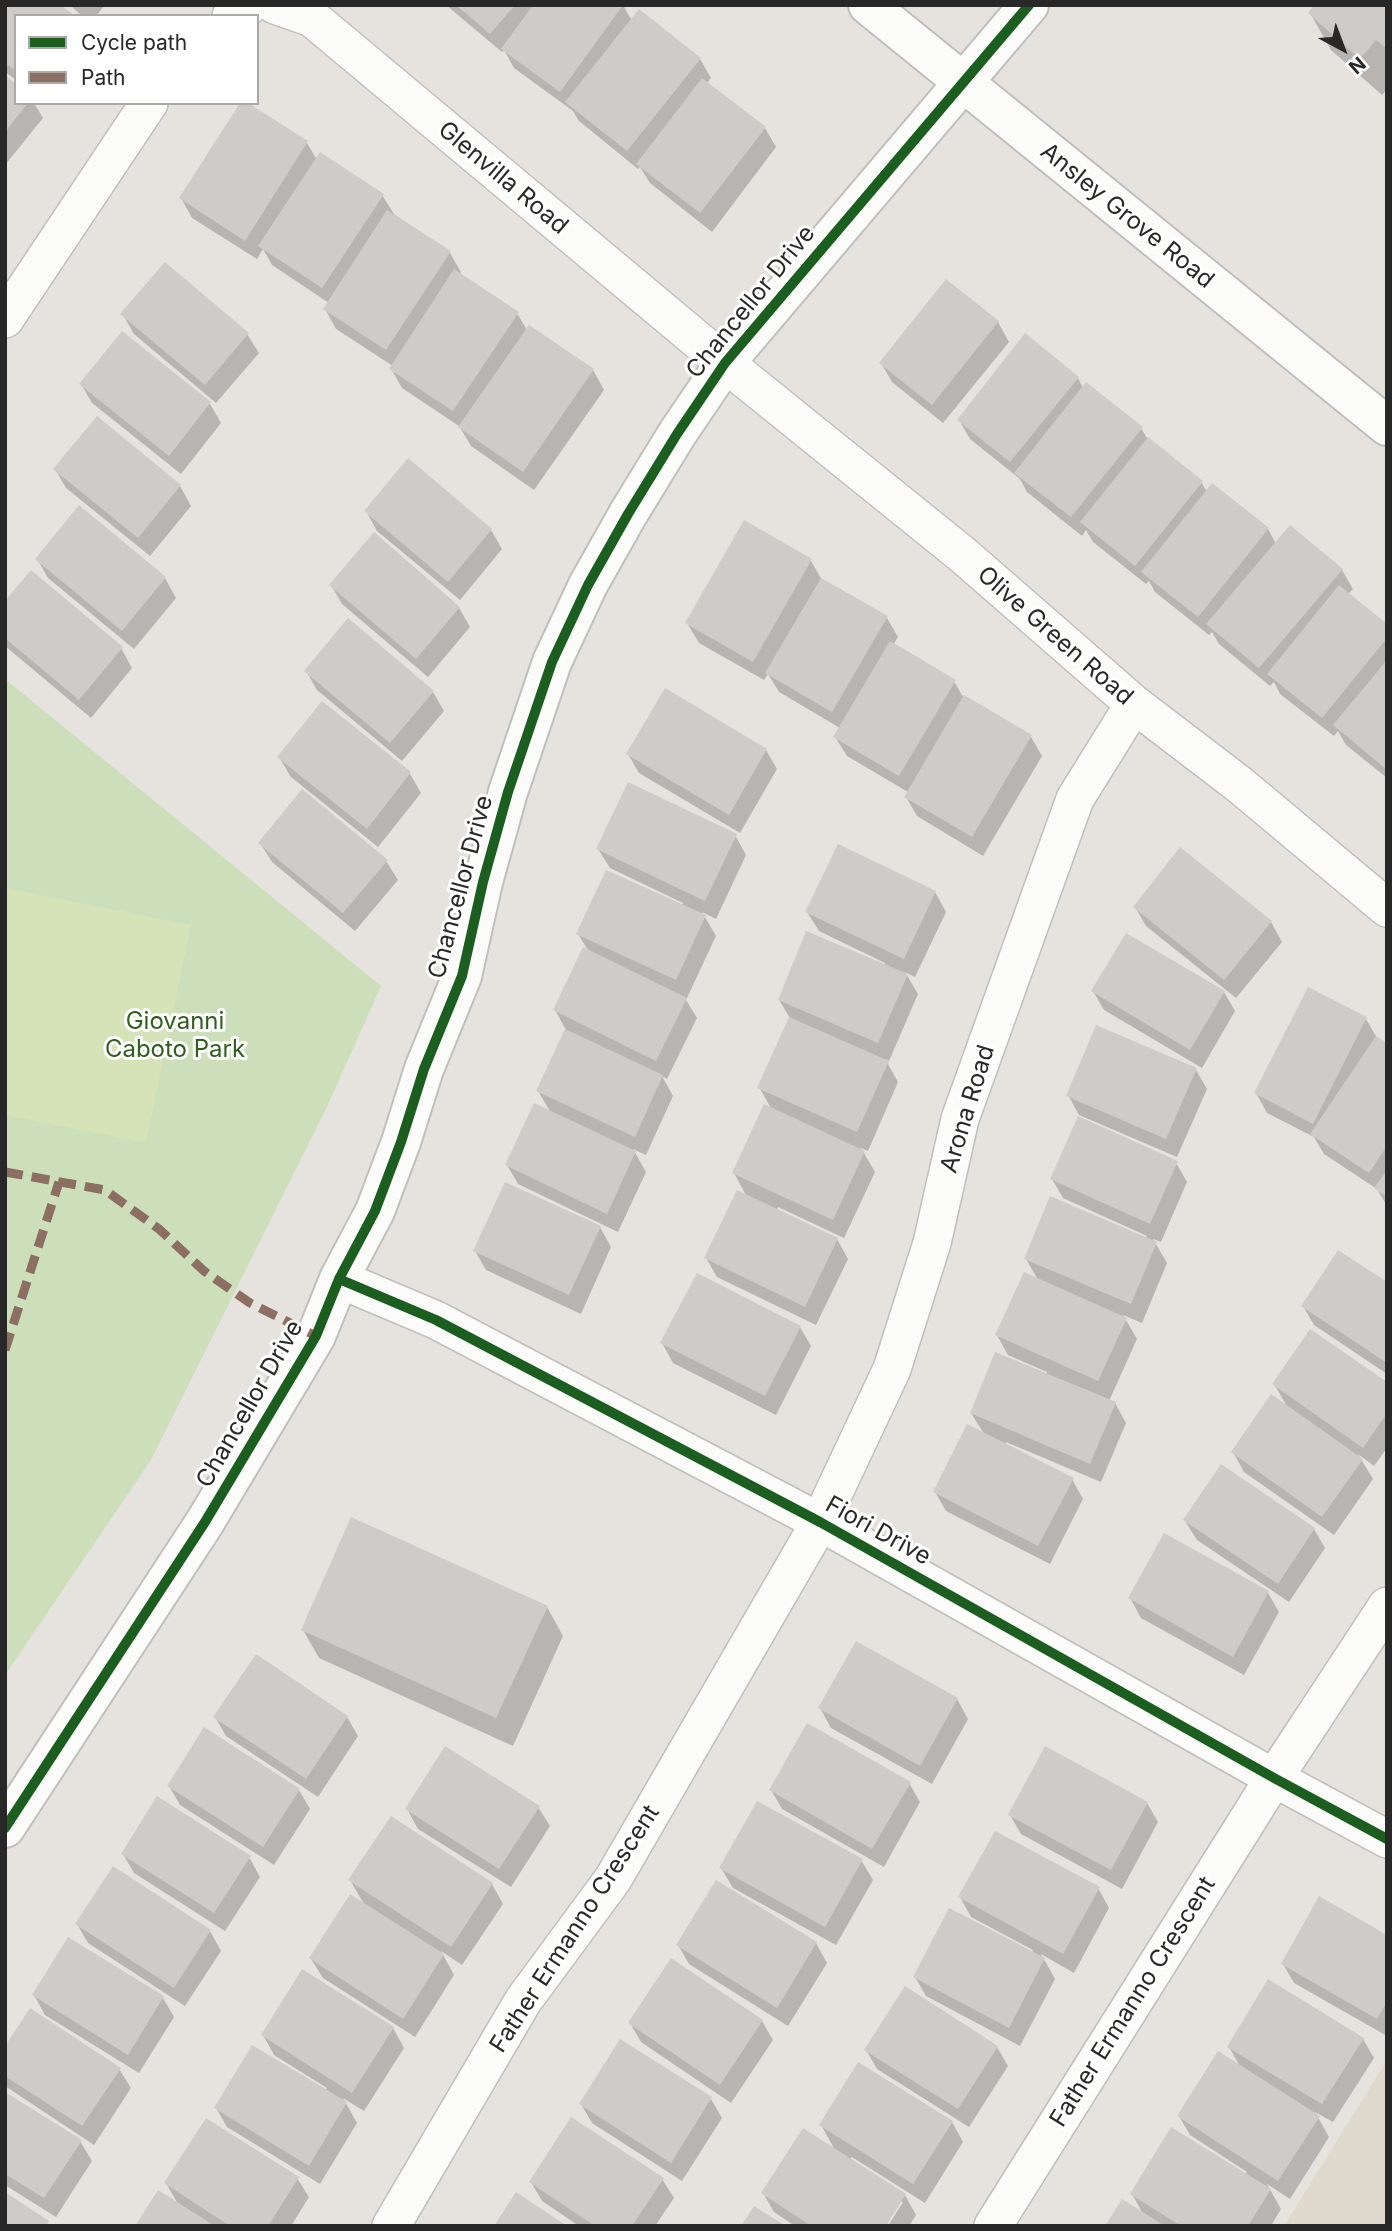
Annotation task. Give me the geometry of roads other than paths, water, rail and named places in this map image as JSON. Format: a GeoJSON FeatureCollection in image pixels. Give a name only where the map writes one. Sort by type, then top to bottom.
{"type":"FeatureCollection","features":[{"type":"Feature","properties":{"kind":"street","name":"Glenvilla Road"},"geometry":{"type":"LineString","coordinates":[[275,5],[312,18],[725,363]]}},
{"type":"Feature","properties":{"kind":"street","name":"Ansley Grove Road"},"geometry":{"type":"LineString","coordinates":[[868,5],[1387,426]]}},
{"type":"Feature","properties":{"kind":"street","name":"Chancellor Drive"},"geometry":{"type":"LineString","coordinates":[[5,1828],[205,1522],[316,1336],[340,1279],[375,1211],[425,1069],[463,976],[483,882],[508,792],[552,662],[588,585],[677,434],[725,363],[1030,5]]}},
{"type":"Feature","properties":{"kind":"street"},"geometry":{"type":"LineString","coordinates":[[5,319],[148,105]]}},
{"type":"Feature","properties":{"kind":"street","name":"Olive Green Road"},"geometry":{"type":"LineString","coordinates":[[725,363],[963,555],[1134,704],[1240,785],[1387,908]]}},
{"type":"Feature","properties":{"kind":"street","name":"Arona Road"},"geometry":{"type":"LineString","coordinates":[[820,1522],[892,1369],[932,1243],[960,1119],[1075,799],[1134,704]]}},
{"type":"Feature","properties":{"kind":"street","name":"Fiori Drive"},"geometry":{"type":"LineString","coordinates":[[340,1279],[436,1320],[820,1522],[1275,1779],[1387,1839]]}},
{"type":"Feature","properties":{"kind":"street","name":"Father Ermanno Crescent"},"geometry":{"type":"LineString","coordinates":[[391,2226],[523,2001],[613,1879],[820,1522]]}},
{"type":"Feature","properties":{"kind":"street"},"geometry":{"type":"LineString","coordinates":[[1275,1779],[1387,1606]]}},
{"type":"Feature","properties":{"kind":"street","name":"Father Ermanno Crescent"},"geometry":{"type":"LineString","coordinates":[[993,2226],[1275,1779]]}},
{"type":"Feature","properties":{"kind":"park label","name":"Giovanni Caboto Park"},"geometry":{"type":"Point","coordinates":[175,1036]}}]}
